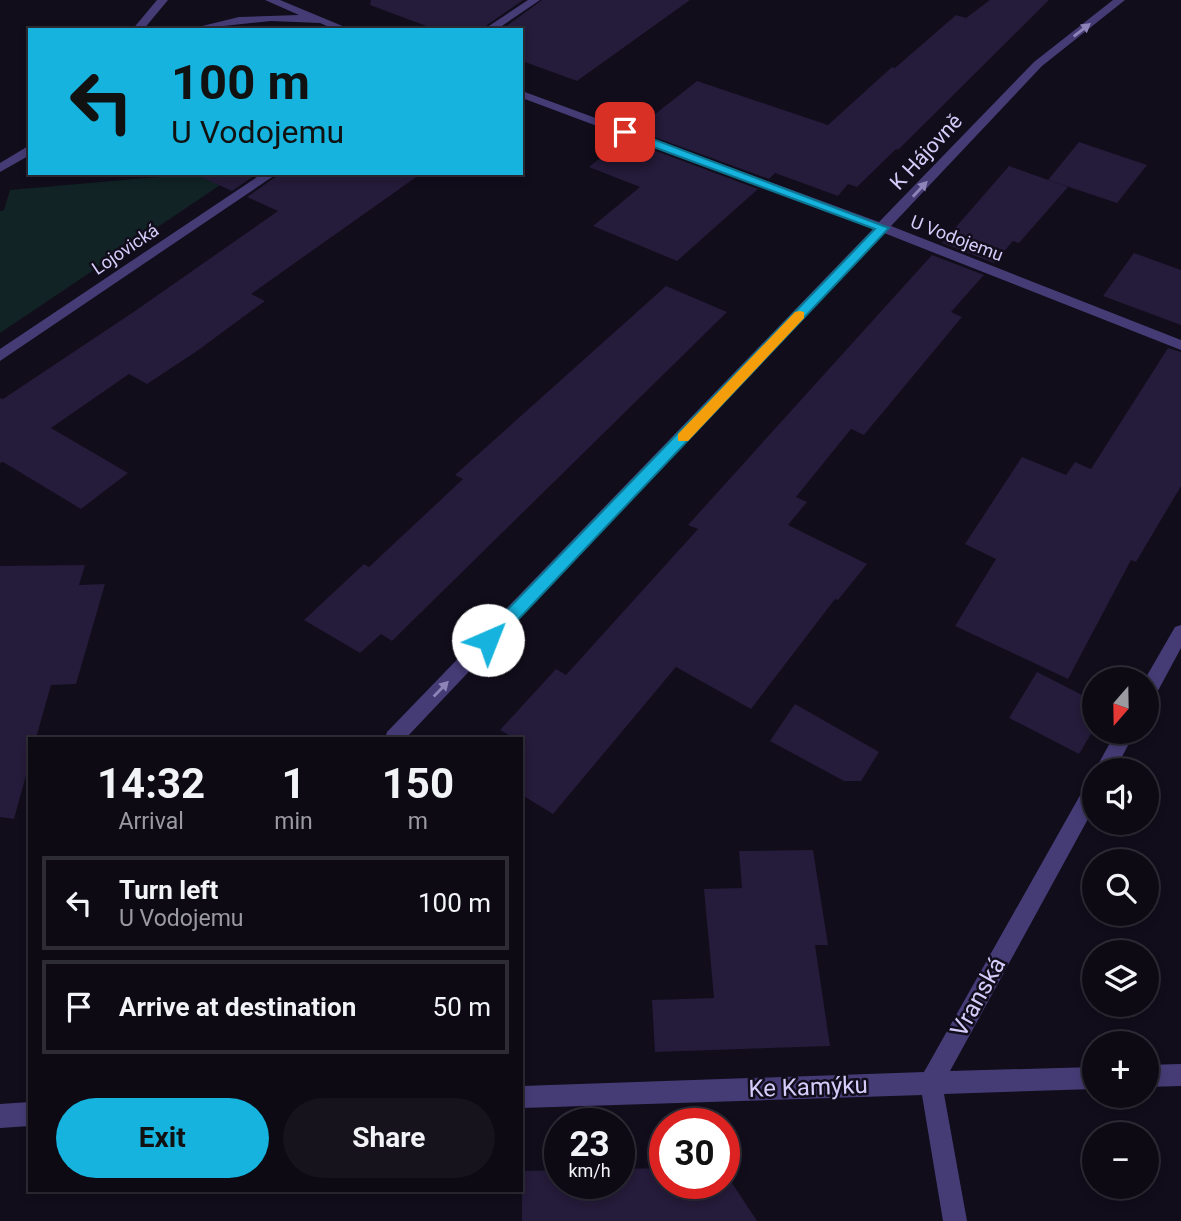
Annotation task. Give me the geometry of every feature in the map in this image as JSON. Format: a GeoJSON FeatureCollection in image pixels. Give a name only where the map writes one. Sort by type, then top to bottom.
{"type":"FeatureCollection","features":[{"type":"Feature","properties":{"kind":"street"},"geometry":{"type":"LineString","coordinates":[[139,28],[163,0]]}},
{"type":"Feature","properties":{"kind":"street"},"geometry":{"type":"LineString","coordinates":[[270,0],[342,28]]}},
{"type":"Feature","properties":{"kind":"street"},"geometry":{"type":"LineString","coordinates":[[491,28],[535,0]]}},
{"type":"Feature","properties":{"kind":"street","name":"K Hájovně"},"geometry":{"type":"LineString","coordinates":[[395,737],[1038,64],[1120,0]]}},
{"type":"Feature","properties":{"kind":"street"},"geometry":{"type":"LineString","coordinates":[[197,28],[212,23],[260,17],[320,20]]}},
{"type":"Feature","properties":{"kind":"street","name":"U Vodojemu"},"geometry":{"type":"LineString","coordinates":[[523,94],[883,228],[1181,345]]}},
{"type":"Feature","properties":{"kind":"street"},"geometry":{"type":"LineString","coordinates":[[0,168],[28,150]]}},
{"type":"Feature","properties":{"kind":"street","name":"Lojovická"},"geometry":{"type":"LineString","coordinates":[[0,356],[269,175]]}},
{"type":"Feature","properties":{"kind":"street"},"geometry":{"type":"LineString","coordinates":[[1159,672],[1181,632]]}},
{"type":"Feature","properties":{"kind":"street","name":"Vranská"},"geometry":{"type":"LineString","coordinates":[[931,1083],[1082,811]]}},
{"type":"Feature","properties":{"kind":"street"},"geometry":{"type":"LineString","coordinates":[[1159,1076],[1181,1075]]}},
{"type":"Feature","properties":{"kind":"street","name":"Ke Kamýku"},"geometry":{"type":"LineString","coordinates":[[523,1097],[1082,1078]]}},
{"type":"Feature","properties":{"kind":"street"},"geometry":{"type":"LineString","coordinates":[[931,1083],[955,1221]]}},
{"type":"Feature","properties":{"kind":"street"},"geometry":{"type":"LineString","coordinates":[[0,1116],[28,1114]]}},
{"type":"Feature","properties":{"kind":"shaded area"},"geometry":{"type":"Polygon","coordinates":[[[179,175],[235,175],[0,333],[0,211],[4,210],[10,190],[179,175]]]}},
{"type":"Feature","properties":{"kind":"building"},"geometry":{"type":"Polygon","coordinates":[[[371,0],[523,0],[483,28],[432,28],[370,5],[371,0]]]}},
{"type":"Feature","properties":{"kind":"building"},"geometry":{"type":"Polygon","coordinates":[[[542,0],[690,0],[577,81],[523,61],[523,28],[504,28],[542,0]]]}},
{"type":"Feature","properties":{"kind":"building"},"geometry":{"type":"Polygon","coordinates":[[[990,0],[1049,0],[898,150],[857,187],[848,184],[838,196],[775,173],[769,179],[635,130],[697,81],[828,125],[892,67],[895,68],[956,15],[966,18],[990,0]]]}},
{"type":"Feature","properties":{"kind":"building"},"geometry":{"type":"Polygon","coordinates":[[[624,139],[758,189],[677,261],[593,226],[640,187],[589,167],[624,139]]]}},
{"type":"Feature","properties":{"kind":"building"},"geometry":{"type":"Polygon","coordinates":[[[1079,142],[1147,165],[1117,203],[1048,180],[1079,142]]]}},
{"type":"Feature","properties":{"kind":"building"},"geometry":{"type":"Polygon","coordinates":[[[1009,166],[1068,187],[1019,243],[1013,241],[994,263],[942,243],[1009,166]]]}},
{"type":"Feature","properties":{"kind":"building"},"geometry":{"type":"Polygon","coordinates":[[[196,175],[255,175],[232,191],[196,175]]]}},
{"type":"Feature","properties":{"kind":"building"},"geometry":{"type":"Polygon","coordinates":[[[278,175],[419,175],[251,294],[265,301],[197,351],[147,384],[129,374],[51,428],[128,473],[81,509],[3,462],[0,463],[0,398],[3,399],[135,311],[278,211],[247,197],[278,175]]]}},
{"type":"Feature","properties":{"kind":"building"},"geometry":{"type":"Polygon","coordinates":[[[1134,253],[1181,270],[1181,325],[1103,296],[1134,253]]]}},
{"type":"Feature","properties":{"kind":"building"},"geometry":{"type":"Polygon","coordinates":[[[932,255],[984,275],[951,312],[962,317],[864,435],[851,429],[796,497],[807,502],[788,525],[867,564],[838,600],[835,599],[751,709],[676,667],[553,814],[523,796],[523,737],[512,737],[500,730],[556,669],[566,675],[698,529],[688,525],[932,255]]]}},
{"type":"Feature","properties":{"kind":"building"},"geometry":{"type":"Polygon","coordinates":[[[666,286],[727,312],[392,641],[381,634],[360,653],[304,620],[364,564],[369,567],[463,479],[455,475],[666,286]]]}},
{"type":"Feature","properties":{"kind":"building"},"geometry":{"type":"Polygon","coordinates":[[[1168,348],[1181,352],[1181,486],[1136,562],[1131,560],[1068,679],[955,626],[996,559],[965,544],[1022,457],[1066,475],[1075,462],[1091,469],[1168,348]]]}},
{"type":"Feature","properties":{"kind":"building"},"geometry":{"type":"Polygon","coordinates":[[[85,565],[79,585],[105,584],[76,684],[51,685],[36,737],[28,737],[28,768],[14,819],[0,817],[0,566],[85,565]]]}},
{"type":"Feature","properties":{"kind":"building"},"geometry":{"type":"Polygon","coordinates":[[[1037,672],[1082,695],[1082,744],[1085,744],[1079,754],[1009,718],[1037,672]]]}},
{"type":"Feature","properties":{"kind":"building"},"geometry":{"type":"Polygon","coordinates":[[[795,704],[879,752],[861,781],[844,781],[770,741],[795,704]]]}},
{"type":"Feature","properties":{"kind":"building"},"geometry":{"type":"Polygon","coordinates":[[[813,850],[828,945],[815,945],[830,1046],[655,1052],[652,1000],[714,998],[704,889],[742,888],[739,851],[813,850]]]}},
{"type":"Feature","properties":{"kind":"building"},"geometry":{"type":"Polygon","coordinates":[[[649,1168],[649,1199],[740,1199],[740,1195],[757,1221],[522,1221],[523,1171],[544,1170],[544,1199],[635,1199],[635,1169],[649,1168]]]}},
{"type":"Feature","properties":{"kind":"slow traffic"},"geometry":{"type":"LineString","coordinates":[[683,437],[800,315]]}},
{"type":"Feature","properties":{"kind":"route"},"geometry":{"type":"LineString","coordinates":[[488,640],[883,228],[625,132]]}}]}
